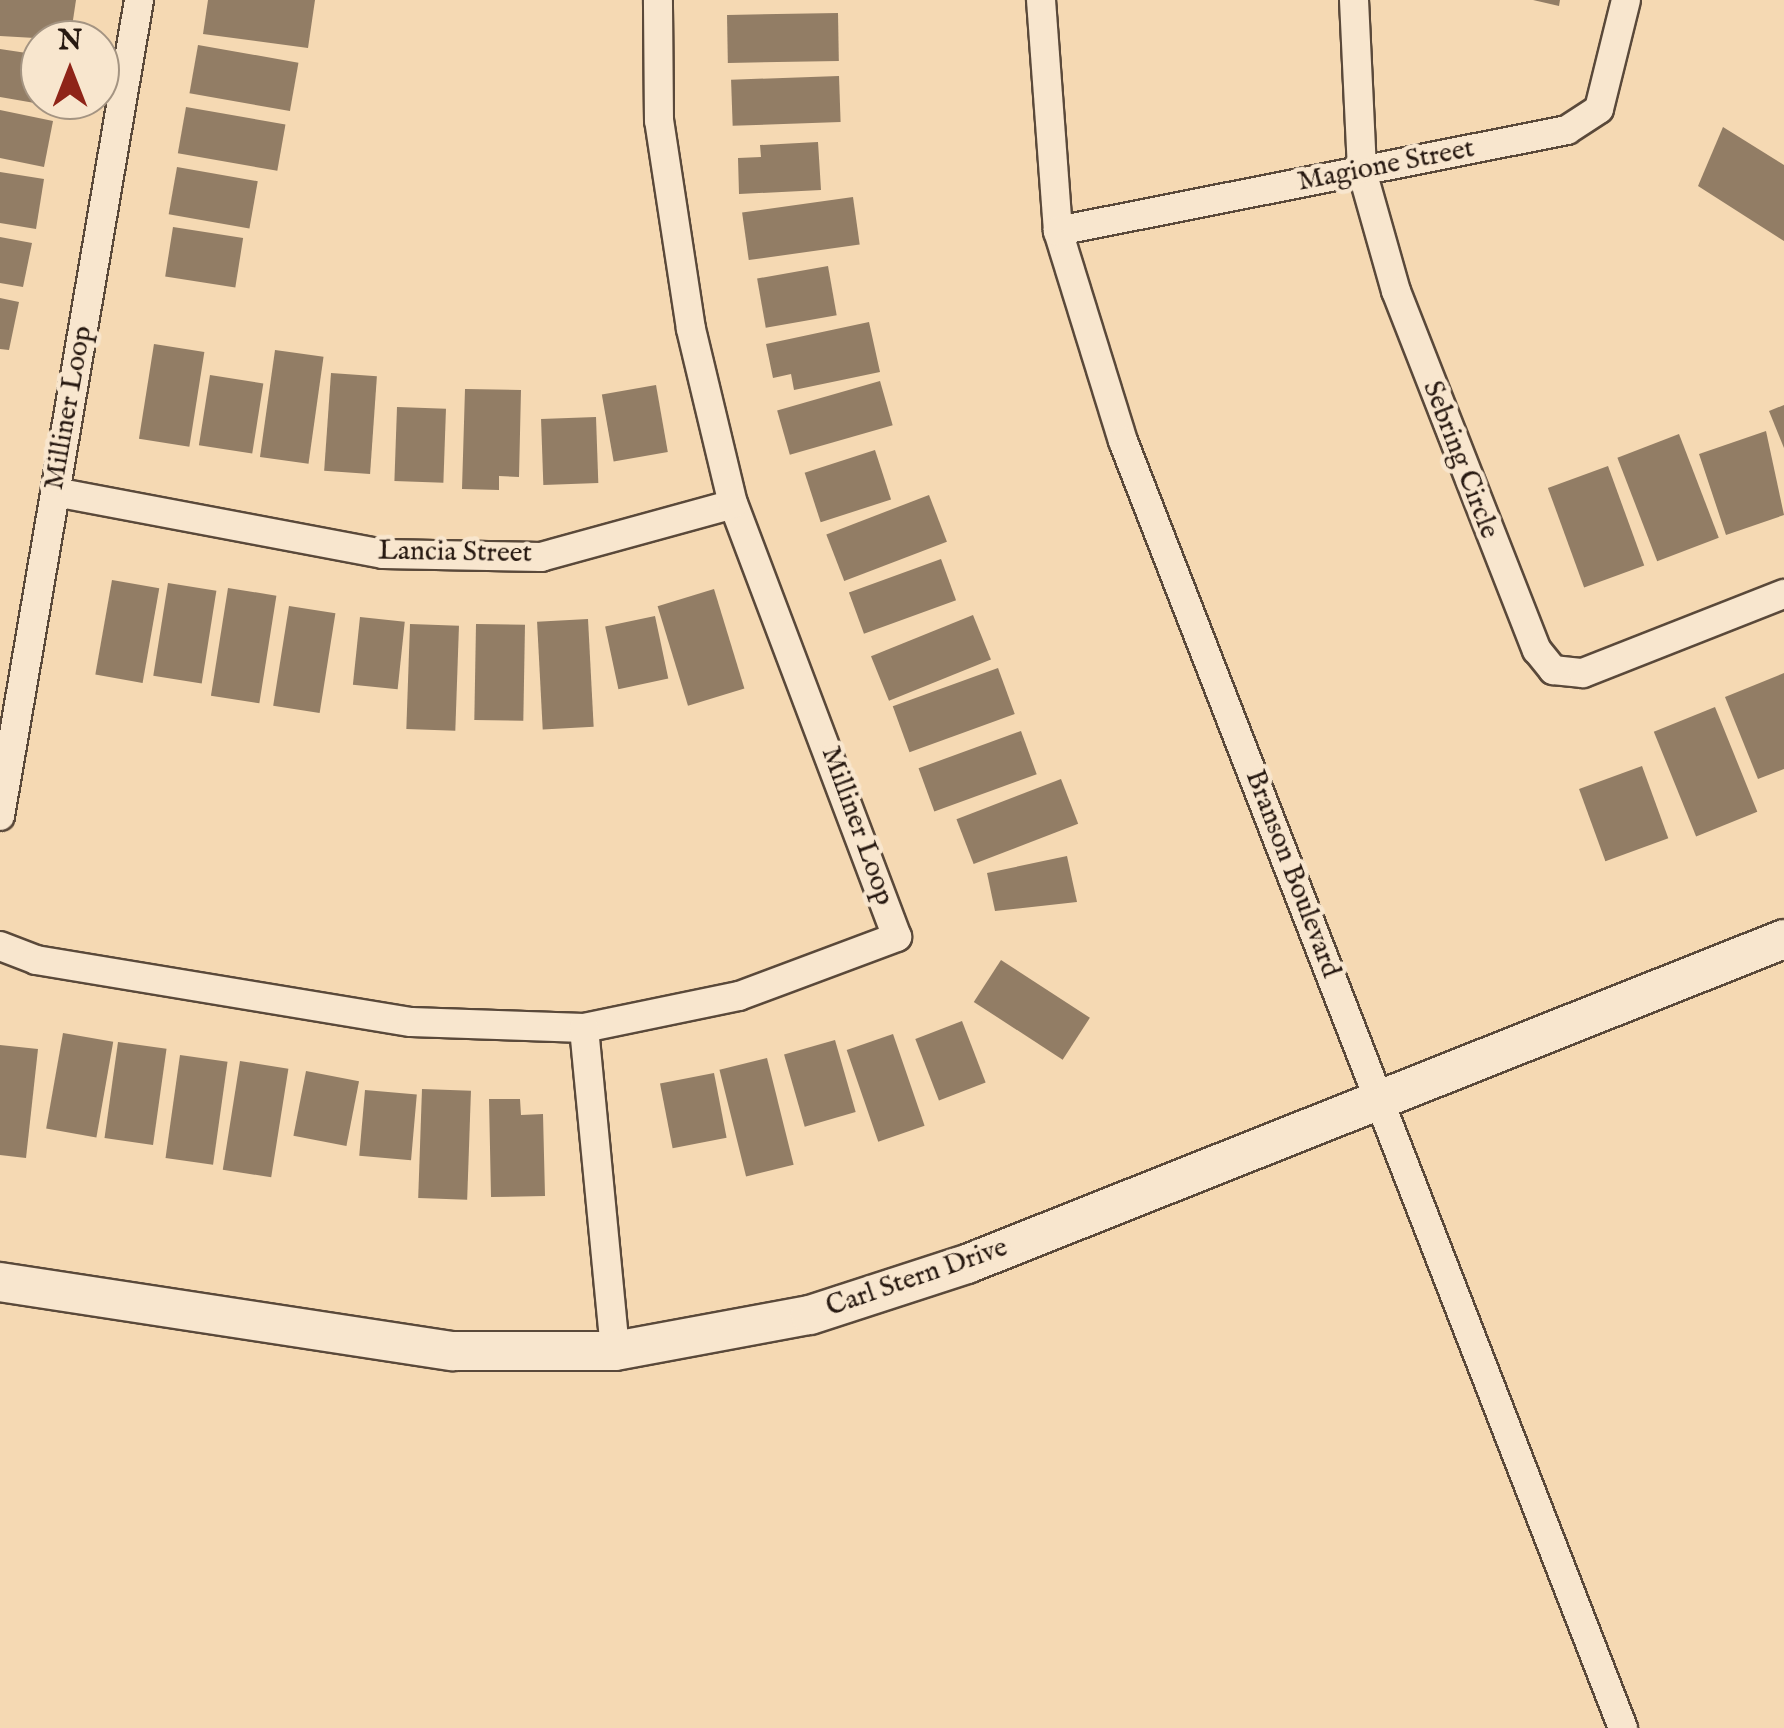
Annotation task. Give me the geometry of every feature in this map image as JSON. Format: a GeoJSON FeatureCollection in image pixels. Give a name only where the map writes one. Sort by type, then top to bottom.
{"type":"FeatureCollection","features":[{"type":"Feature","properties":{"kind":"street","name":"Milliner Loop"},"geometry":{"type":"LineString","coordinates":[[0,816],[139,0]]}},
{"type":"Feature","properties":{"kind":"street","name":"Milliner Loop"},"geometry":{"type":"LineString","coordinates":[[0,946],[411,1022],[584,1028],[738,996],[897,937],[733,504],[691,328],[659,120],[658,0]]}},
{"type":"Feature","properties":{"kind":"street","name":"Branson Boulevard"},"geometry":{"type":"LineString","coordinates":[[1041,0],[1058,231],[1123,441],[1623,1728]]}},
{"type":"Feature","properties":{"kind":"street","name":"Sebring Circle"},"geometry":{"type":"LineString","coordinates":[[1354,0],[1362,171],[1396,292],[1506,581],[1553,670],[1607,666],[1784,594]]}},
{"type":"Feature","properties":{"kind":"street","name":"Magione Street"},"geometry":{"type":"LineString","coordinates":[[1058,231],[1567,130],[1598,109],[1626,0]]}},
{"type":"Feature","properties":{"kind":"street","name":"Lancia Street"},"geometry":{"type":"LineString","coordinates":[[55,492],[383,554],[541,557],[733,504]]}},
{"type":"Feature","properties":{"kind":"street","name":"Carl Stern Drive"},"geometry":{"type":"LineString","coordinates":[[0,1282],[454,1351],[614,1351],[810,1315],[967,1264],[1378,1097],[1784,939]]}},
{"type":"Feature","properties":{"kind":"street"},"geometry":{"type":"LineString","coordinates":[[584,1028],[614,1351]]}},
{"type":"Feature","properties":{"kind":"building"},"geometry":{"type":"Polygon","coordinates":[[[0,0],[76,0],[73,20],[20,20],[20,37],[0,36],[0,0]]]}},
{"type":"Feature","properties":{"kind":"building"},"geometry":{"type":"Polygon","coordinates":[[[208,0],[315,0],[308,48],[203,34],[208,0]]]}},
{"type":"Feature","properties":{"kind":"building"},"geometry":{"type":"Polygon","coordinates":[[[1533,0],[1560,0],[1559,6],[1533,0]]]}},
{"type":"Feature","properties":{"kind":"building"},"geometry":{"type":"Polygon","coordinates":[[[838,13],[839,61],[728,63],[727,15],[838,13]]]}},
{"type":"Feature","properties":{"kind":"building"},"geometry":{"type":"Polygon","coordinates":[[[198,45],[298,63],[290,111],[189,93],[198,45]]]}},
{"type":"Feature","properties":{"kind":"building"},"geometry":{"type":"Polygon","coordinates":[[[0,49],[20,52],[20,100],[0,97],[0,49]]]}},
{"type":"Feature","properties":{"kind":"building"},"geometry":{"type":"Polygon","coordinates":[[[839,76],[841,122],[733,126],[731,80],[839,76]]]}},
{"type":"Feature","properties":{"kind":"building"},"geometry":{"type":"Polygon","coordinates":[[[186,107],[285,125],[277,171],[178,153],[186,107]]]}},
{"type":"Feature","properties":{"kind":"building"},"geometry":{"type":"Polygon","coordinates":[[[0,110],[20,114],[20,120],[53,121],[44,167],[0,158],[0,110]]]}},
{"type":"Feature","properties":{"kind":"building"},"geometry":{"type":"Polygon","coordinates":[[[1723,127],[1784,165],[1784,241],[1698,186],[1723,127]]]}},
{"type":"Feature","properties":{"kind":"building"},"geometry":{"type":"Polygon","coordinates":[[[818,142],[821,190],[739,194],[738,158],[761,157],[760,145],[818,142]]]}},
{"type":"Feature","properties":{"kind":"building"},"geometry":{"type":"Polygon","coordinates":[[[177,167],[258,181],[249,229],[169,214],[177,167]]]}},
{"type":"Feature","properties":{"kind":"building"},"geometry":{"type":"Polygon","coordinates":[[[0,172],[44,179],[36,229],[0,223],[0,172]]]}},
{"type":"Feature","properties":{"kind":"building"},"geometry":{"type":"Polygon","coordinates":[[[853,197],[860,245],[749,260],[742,213],[853,197]]]}},
{"type":"Feature","properties":{"kind":"building"},"geometry":{"type":"Polygon","coordinates":[[[173,227],[243,238],[235,287],[165,276],[173,227]]]}},
{"type":"Feature","properties":{"kind":"building"},"geometry":{"type":"Polygon","coordinates":[[[0,237],[32,243],[23,287],[0,283],[0,237]]]}},
{"type":"Feature","properties":{"kind":"building"},"geometry":{"type":"Polygon","coordinates":[[[828,266],[837,315],[766,328],[757,279],[828,266]]]}},
{"type":"Feature","properties":{"kind":"building"},"geometry":{"type":"Polygon","coordinates":[[[0,298],[19,302],[9,350],[0,349],[0,298]]]}},
{"type":"Feature","properties":{"kind":"building"},"geometry":{"type":"Polygon","coordinates":[[[869,322],[880,372],[794,390],[791,374],[773,378],[766,344],[869,322]]]}},
{"type":"Feature","properties":{"kind":"building"},"geometry":{"type":"Polygon","coordinates":[[[154,344],[204,352],[189,447],[139,439],[154,344]]]}},
{"type":"Feature","properties":{"kind":"building"},"geometry":{"type":"Polygon","coordinates":[[[275,350],[324,357],[308,464],[260,457],[275,350]]]}},
{"type":"Feature","properties":{"kind":"building"},"geometry":{"type":"Polygon","coordinates":[[[331,373],[377,376],[370,474],[324,471],[331,373]]]}},
{"type":"Feature","properties":{"kind":"building"},"geometry":{"type":"Polygon","coordinates":[[[210,375],[263,383],[252,454],[199,445],[210,375]]]}},
{"type":"Feature","properties":{"kind":"building"},"geometry":{"type":"Polygon","coordinates":[[[880,381],[893,425],[790,455],[777,410],[880,381]]]}},
{"type":"Feature","properties":{"kind":"building"},"geometry":{"type":"Polygon","coordinates":[[[656,385],[668,452],[614,462],[602,395],[656,385]]]}},
{"type":"Feature","properties":{"kind":"building"},"geometry":{"type":"Polygon","coordinates":[[[465,389],[521,390],[519,477],[499,476],[499,490],[462,489],[465,389]]]}},
{"type":"Feature","properties":{"kind":"building"},"geometry":{"type":"Polygon","coordinates":[[[1784,405],[1784,448],[1769,411],[1784,405]]]}},
{"type":"Feature","properties":{"kind":"building"},"geometry":{"type":"Polygon","coordinates":[[[397,407],[446,409],[443,483],[394,481],[397,407]]]}},
{"type":"Feature","properties":{"kind":"building"},"geometry":{"type":"Polygon","coordinates":[[[596,417],[598,483],[543,485],[541,419],[596,417]]]}},
{"type":"Feature","properties":{"kind":"building"},"geometry":{"type":"Polygon","coordinates":[[[1766,431],[1784,515],[1726,535],[1699,454],[1766,431]]]}},
{"type":"Feature","properties":{"kind":"building"},"geometry":{"type":"Polygon","coordinates":[[[1679,434],[1719,538],[1657,561],[1617,458],[1679,434]]]}},
{"type":"Feature","properties":{"kind":"building"},"geometry":{"type":"Polygon","coordinates":[[[875,450],[891,499],[821,522],[805,473],[875,450]]]}},
{"type":"Feature","properties":{"kind":"building"},"geometry":{"type":"Polygon","coordinates":[[[1608,466],[1644,566],[1584,587],[1548,488],[1608,466]]]}},
{"type":"Feature","properties":{"kind":"building"},"geometry":{"type":"Polygon","coordinates":[[[929,495],[947,542],[844,581],[826,534],[929,495]]]}},
{"type":"Feature","properties":{"kind":"building"},"geometry":{"type":"Polygon","coordinates":[[[941,559],[956,600],[864,634],[849,593],[941,559]]]}},
{"type":"Feature","properties":{"kind":"building"},"geometry":{"type":"Polygon","coordinates":[[[112,580],[159,588],[143,683],[95,675],[112,580]]]}},
{"type":"Feature","properties":{"kind":"building"},"geometry":{"type":"Polygon","coordinates":[[[168,583],[216,591],[202,684],[153,676],[168,583]]]}},
{"type":"Feature","properties":{"kind":"building"},"geometry":{"type":"Polygon","coordinates":[[[228,588],[276,596],[259,703],[211,696],[228,588]]]}},
{"type":"Feature","properties":{"kind":"building"},"geometry":{"type":"Polygon","coordinates":[[[714,589],[744,688],[688,706],[658,606],[714,589]]]}},
{"type":"Feature","properties":{"kind":"building"},"geometry":{"type":"Polygon","coordinates":[[[289,606],[335,613],[320,713],[273,706],[289,606]]]}},
{"type":"Feature","properties":{"kind":"building"},"geometry":{"type":"Polygon","coordinates":[[[973,615],[991,660],[889,701],[871,656],[973,615]]]}},
{"type":"Feature","properties":{"kind":"building"},"geometry":{"type":"Polygon","coordinates":[[[655,616],[668,679],[618,689],[605,627],[655,616]]]}},
{"type":"Feature","properties":{"kind":"building"},"geometry":{"type":"Polygon","coordinates":[[[360,617],[405,622],[398,689],[353,685],[360,617]]]}},
{"type":"Feature","properties":{"kind":"building"},"geometry":{"type":"Polygon","coordinates":[[[588,619],[594,727],[543,730],[537,622],[588,619]]]}},
{"type":"Feature","properties":{"kind":"building"},"geometry":{"type":"Polygon","coordinates":[[[410,624],[459,626],[455,731],[406,729],[410,624]]]}},
{"type":"Feature","properties":{"kind":"building"},"geometry":{"type":"Polygon","coordinates":[[[476,624],[525,625],[523,721],[474,720],[476,624]]]}},
{"type":"Feature","properties":{"kind":"building"},"geometry":{"type":"Polygon","coordinates":[[[998,668],[1015,714],[910,752],[893,706],[998,668]]]}},
{"type":"Feature","properties":{"kind":"building"},"geometry":{"type":"Polygon","coordinates":[[[1784,673],[1784,769],[1758,779],[1725,697],[1784,673]]]}},
{"type":"Feature","properties":{"kind":"building"},"geometry":{"type":"Polygon","coordinates":[[[1715,707],[1757,812],[1696,836],[1654,732],[1715,707]]]}},
{"type":"Feature","properties":{"kind":"building"},"geometry":{"type":"Polygon","coordinates":[[[1021,731],[1037,774],[934,812],[919,768],[1021,731]]]}},
{"type":"Feature","properties":{"kind":"building"},"geometry":{"type":"Polygon","coordinates":[[[1642,766],[1668,838],[1605,861],[1579,789],[1642,766]]]}},
{"type":"Feature","properties":{"kind":"building"},"geometry":{"type":"Polygon","coordinates":[[[1061,779],[1078,824],[974,864],[956,819],[1061,779]]]}},
{"type":"Feature","properties":{"kind":"building"},"geometry":{"type":"Polygon","coordinates":[[[1067,856],[1077,902],[995,911],[987,873],[1067,856]]]}},
{"type":"Feature","properties":{"kind":"building"},"geometry":{"type":"Polygon","coordinates":[[[1001,960],[1090,1018],[1063,1060],[974,1002],[1001,960]]]}},
{"type":"Feature","properties":{"kind":"building"},"geometry":{"type":"Polygon","coordinates":[[[962,1021],[986,1083],[939,1101],[915,1039],[962,1021]]]}},
{"type":"Feature","properties":{"kind":"building"},"geometry":{"type":"Polygon","coordinates":[[[63,1033],[113,1042],[96,1137],[46,1129],[63,1033]]]}},
{"type":"Feature","properties":{"kind":"building"},"geometry":{"type":"Polygon","coordinates":[[[893,1034],[925,1126],[878,1142],[847,1050],[893,1034]]]}},
{"type":"Feature","properties":{"kind":"building"},"geometry":{"type":"Polygon","coordinates":[[[835,1040],[856,1112],[805,1127],[784,1055],[835,1040]]]}},
{"type":"Feature","properties":{"kind":"building"},"geometry":{"type":"Polygon","coordinates":[[[118,1042],[167,1049],[153,1145],[105,1138],[118,1042]]]}},
{"type":"Feature","properties":{"kind":"building"},"geometry":{"type":"Polygon","coordinates":[[[0,1045],[38,1049],[26,1158],[0,1155],[0,1045]]]}},
{"type":"Feature","properties":{"kind":"building"},"geometry":{"type":"Polygon","coordinates":[[[180,1055],[228,1062],[213,1165],[166,1158],[180,1055]]]}},
{"type":"Feature","properties":{"kind":"building"},"geometry":{"type":"Polygon","coordinates":[[[767,1058],[794,1165],[746,1177],[719,1070],[767,1058]]]}},
{"type":"Feature","properties":{"kind":"building"},"geometry":{"type":"Polygon","coordinates":[[[240,1061],[288,1069],[271,1177],[223,1170],[240,1061]]]}},
{"type":"Feature","properties":{"kind":"building"},"geometry":{"type":"Polygon","coordinates":[[[306,1071],[359,1081],[346,1146],[293,1136],[306,1071]]]}},
{"type":"Feature","properties":{"kind":"building"},"geometry":{"type":"Polygon","coordinates":[[[714,1073],[727,1138],[673,1148],[660,1083],[714,1073]]]}},
{"type":"Feature","properties":{"kind":"building"},"geometry":{"type":"Polygon","coordinates":[[[422,1089],[471,1091],[467,1200],[418,1198],[422,1089]]]}},
{"type":"Feature","properties":{"kind":"building"},"geometry":{"type":"Polygon","coordinates":[[[365,1090],[417,1095],[411,1160],[359,1156],[365,1090]]]}},
{"type":"Feature","properties":{"kind":"building"},"geometry":{"type":"Polygon","coordinates":[[[489,1099],[520,1099],[521,1115],[543,1114],[545,1196],[491,1197],[489,1099]]]}}]}
